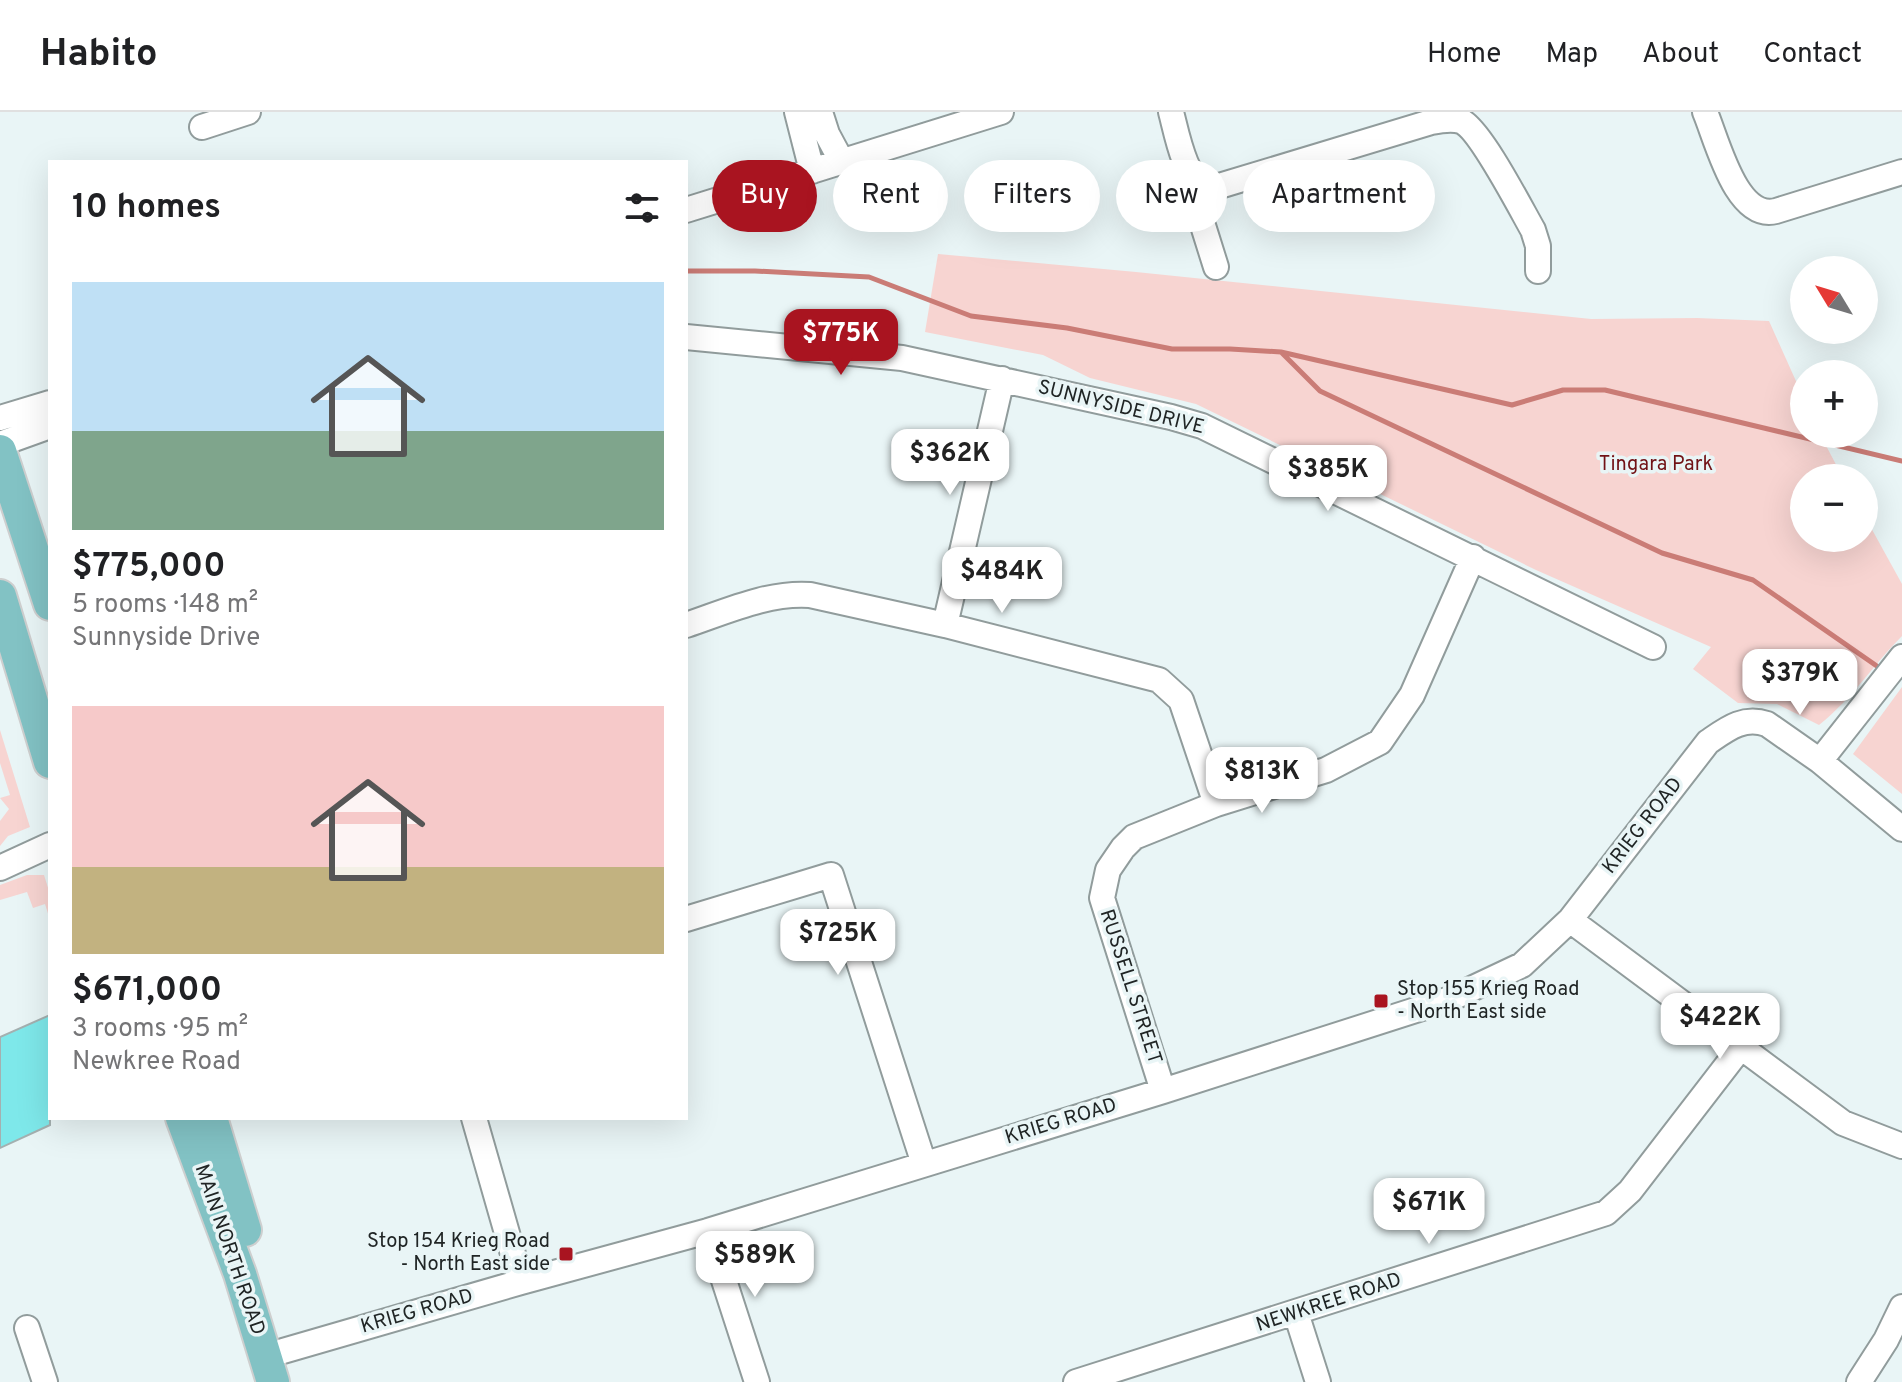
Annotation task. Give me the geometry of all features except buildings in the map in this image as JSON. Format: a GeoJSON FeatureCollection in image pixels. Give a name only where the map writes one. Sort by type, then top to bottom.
{"type":"FeatureCollection","features":[{"type":"Feature","properties":{"kind":"main road"},"geometry":{"type":"LineString","coordinates":[[0,451],[48,598]]}},
{"type":"Feature","properties":{"kind":"main road"},"geometry":{"type":"LineString","coordinates":[[0,596],[48,755]]}},
{"type":"Feature","properties":{"kind":"main road","name":"MAIN NORTH ROAD"},"geometry":{"type":"LineString","coordinates":[[183,1120],[240,1274],[257,1330],[278,1372],[292,1382]]}},
{"type":"Feature","properties":{"kind":"main road","name":"MAIN NORTH ROAD"},"geometry":{"type":"LineString","coordinates":[[212,1120],[278,1372]]}},
{"type":"Feature","properties":{"kind":"street"},"geometry":{"type":"LineString","coordinates":[[202,127],[248,112]]}},
{"type":"Feature","properties":{"kind":"street"},"geometry":{"type":"LineString","coordinates":[[797,112],[809,160]]}},
{"type":"Feature","properties":{"kind":"street"},"geometry":{"type":"LineString","coordinates":[[820,112],[841,160]]}},
{"type":"Feature","properties":{"kind":"street"},"geometry":{"type":"LineString","coordinates":[[848,160],[1001,112]]}},
{"type":"Feature","properties":{"kind":"street"},"geometry":{"type":"LineString","coordinates":[[1171,112],[1185,160]]}},
{"type":"Feature","properties":{"kind":"street"},"geometry":{"type":"LineString","coordinates":[[1705,112],[1739,193],[1760,212],[1776,211],[1902,172]]}},
{"type":"Feature","properties":{"kind":"street"},"geometry":{"type":"LineString","coordinates":[[1227,184],[1431,122],[1444,119],[1461,121],[1476,134],[1533,230],[1538,246],[1538,271]]}},
{"type":"Feature","properties":{"kind":"street"},"geometry":{"type":"LineString","coordinates":[[688,209],[712,202]]}},
{"type":"Feature","properties":{"kind":"street"},"geometry":{"type":"LineString","coordinates":[[1205,232],[1216,267]]}},
{"type":"Feature","properties":{"kind":"street","name":"SUNNYSIDE DRIVE"},"geometry":{"type":"LineString","coordinates":[[688,337],[902,358],[1202,426],[1653,647]]}},
{"type":"Feature","properties":{"kind":"street"},"geometry":{"type":"LineString","coordinates":[[945,625],[1002,379]]}},
{"type":"Feature","properties":{"kind":"street"},"geometry":{"type":"LineString","coordinates":[[0,418],[48,404]]}},
{"type":"Feature","properties":{"kind":"street"},"geometry":{"type":"LineString","coordinates":[[0,444],[48,427]]}},
{"type":"Feature","properties":{"kind":"street","name":"RUSSELL STREET"},"geometry":{"type":"LineString","coordinates":[[1163,1091],[1102,898],[1108,870],[1134,837],[1216,804],[1326,770],[1380,742],[1412,695],[1473,557]]}},
{"type":"Feature","properties":{"kind":"street"},"geometry":{"type":"LineString","coordinates":[[688,624],[769,598],[796,594],[945,625],[1159,680],[1181,700],[1216,804]]}},
{"type":"Feature","properties":{"kind":"street"},"geometry":{"type":"LineString","coordinates":[[1895,666],[1820,761],[1902,829]]}},
{"type":"Feature","properties":{"kind":"street","name":"KRIEG ROAD"},"geometry":{"type":"LineString","coordinates":[[278,1372],[521,1282],[708,1231],[1450,999],[1522,965],[1570,920],[1708,742],[1735,724],[1757,721],[1767,724],[1820,761]]}},
{"type":"Feature","properties":{"kind":"street"},"geometry":{"type":"LineString","coordinates":[[0,868],[48,846]]}},
{"type":"Feature","properties":{"kind":"street"},"geometry":{"type":"LineString","coordinates":[[688,918],[831,875],[924,1164]]}},
{"type":"Feature","properties":{"kind":"street"},"geometry":{"type":"LineString","coordinates":[[1570,920],[1843,1123],[1902,1146]]}},
{"type":"Feature","properties":{"kind":"street","name":"NEWKREE ROAD"},"geometry":{"type":"LineString","coordinates":[[1076,1382],[1606,1213],[1630,1191],[1741,1047]]}},
{"type":"Feature","properties":{"kind":"street"},"geometry":{"type":"LineString","coordinates":[[475,1120],[521,1282]]}},
{"type":"Feature","properties":{"kind":"street"},"geometry":{"type":"LineString","coordinates":[[708,1231],[757,1382]]}},
{"type":"Feature","properties":{"kind":"street"},"geometry":{"type":"LineString","coordinates":[[1859,1382],[1886,1340],[1902,1307]]}},
{"type":"Feature","properties":{"kind":"street"},"geometry":{"type":"LineString","coordinates":[[1296,1313],[1318,1382]]}},
{"type":"Feature","properties":{"kind":"street"},"geometry":{"type":"LineString","coordinates":[[27,1328],[45,1382]]}},
{"type":"Feature","properties":{"kind":"green space","name":"Tingara Park"},"geometry":{"type":"Polygon","coordinates":[[[938,254],[1591,319],[1769,321],[1790,368],[1790,448],[1827,448],[1836,464],[1790,464],[1790,552],[1878,552],[1878,540],[1902,584],[1902,636],[1842,704],[1819,725],[1777,704],[1738,703],[1693,669],[1711,647],[1536,570],[1196,404],[1090,378],[1043,355],[925,332],[938,254]]]}},
{"type":"Feature","properties":{"kind":"green space"},"geometry":{"type":"Polygon","coordinates":[[[1902,687],[1902,794],[1853,754],[1902,687]]]}},
{"type":"Feature","properties":{"kind":"green space"},"geometry":{"type":"Polygon","coordinates":[[[0,730],[30,827],[8,836],[0,846],[0,821],[9,809],[0,798],[10,795],[0,763],[0,730]]]}},
{"type":"Feature","properties":{"kind":"green space"},"geometry":{"type":"Polygon","coordinates":[[[27,875],[44,875],[48,888],[48,914],[45,904],[33,908],[27,892],[0,900],[0,885],[27,875]]]}},
{"type":"Feature","properties":{"kind":"waterway"},"geometry":{"type":"LineString","coordinates":[[688,271],[869,277],[971,316],[1067,328],[1172,349],[1281,352],[1512,405],[1563,390],[1605,390],[1902,461]]}},
{"type":"Feature","properties":{"kind":"waterway"},"geometry":{"type":"LineString","coordinates":[[1282,353],[1320,391],[1662,553],[1753,580],[1884,671]]}},
{"type":"Feature","properties":{"kind":"place","name":"Stop 155 Krieg Road - North East side"},"geometry":{"type":"Point","coordinates":[1381,1001]}},
{"type":"Feature","properties":{"kind":"place","name":"Stop 154 Krieg Road - North East side"},"geometry":{"type":"Point","coordinates":[566,1254]}}]}
